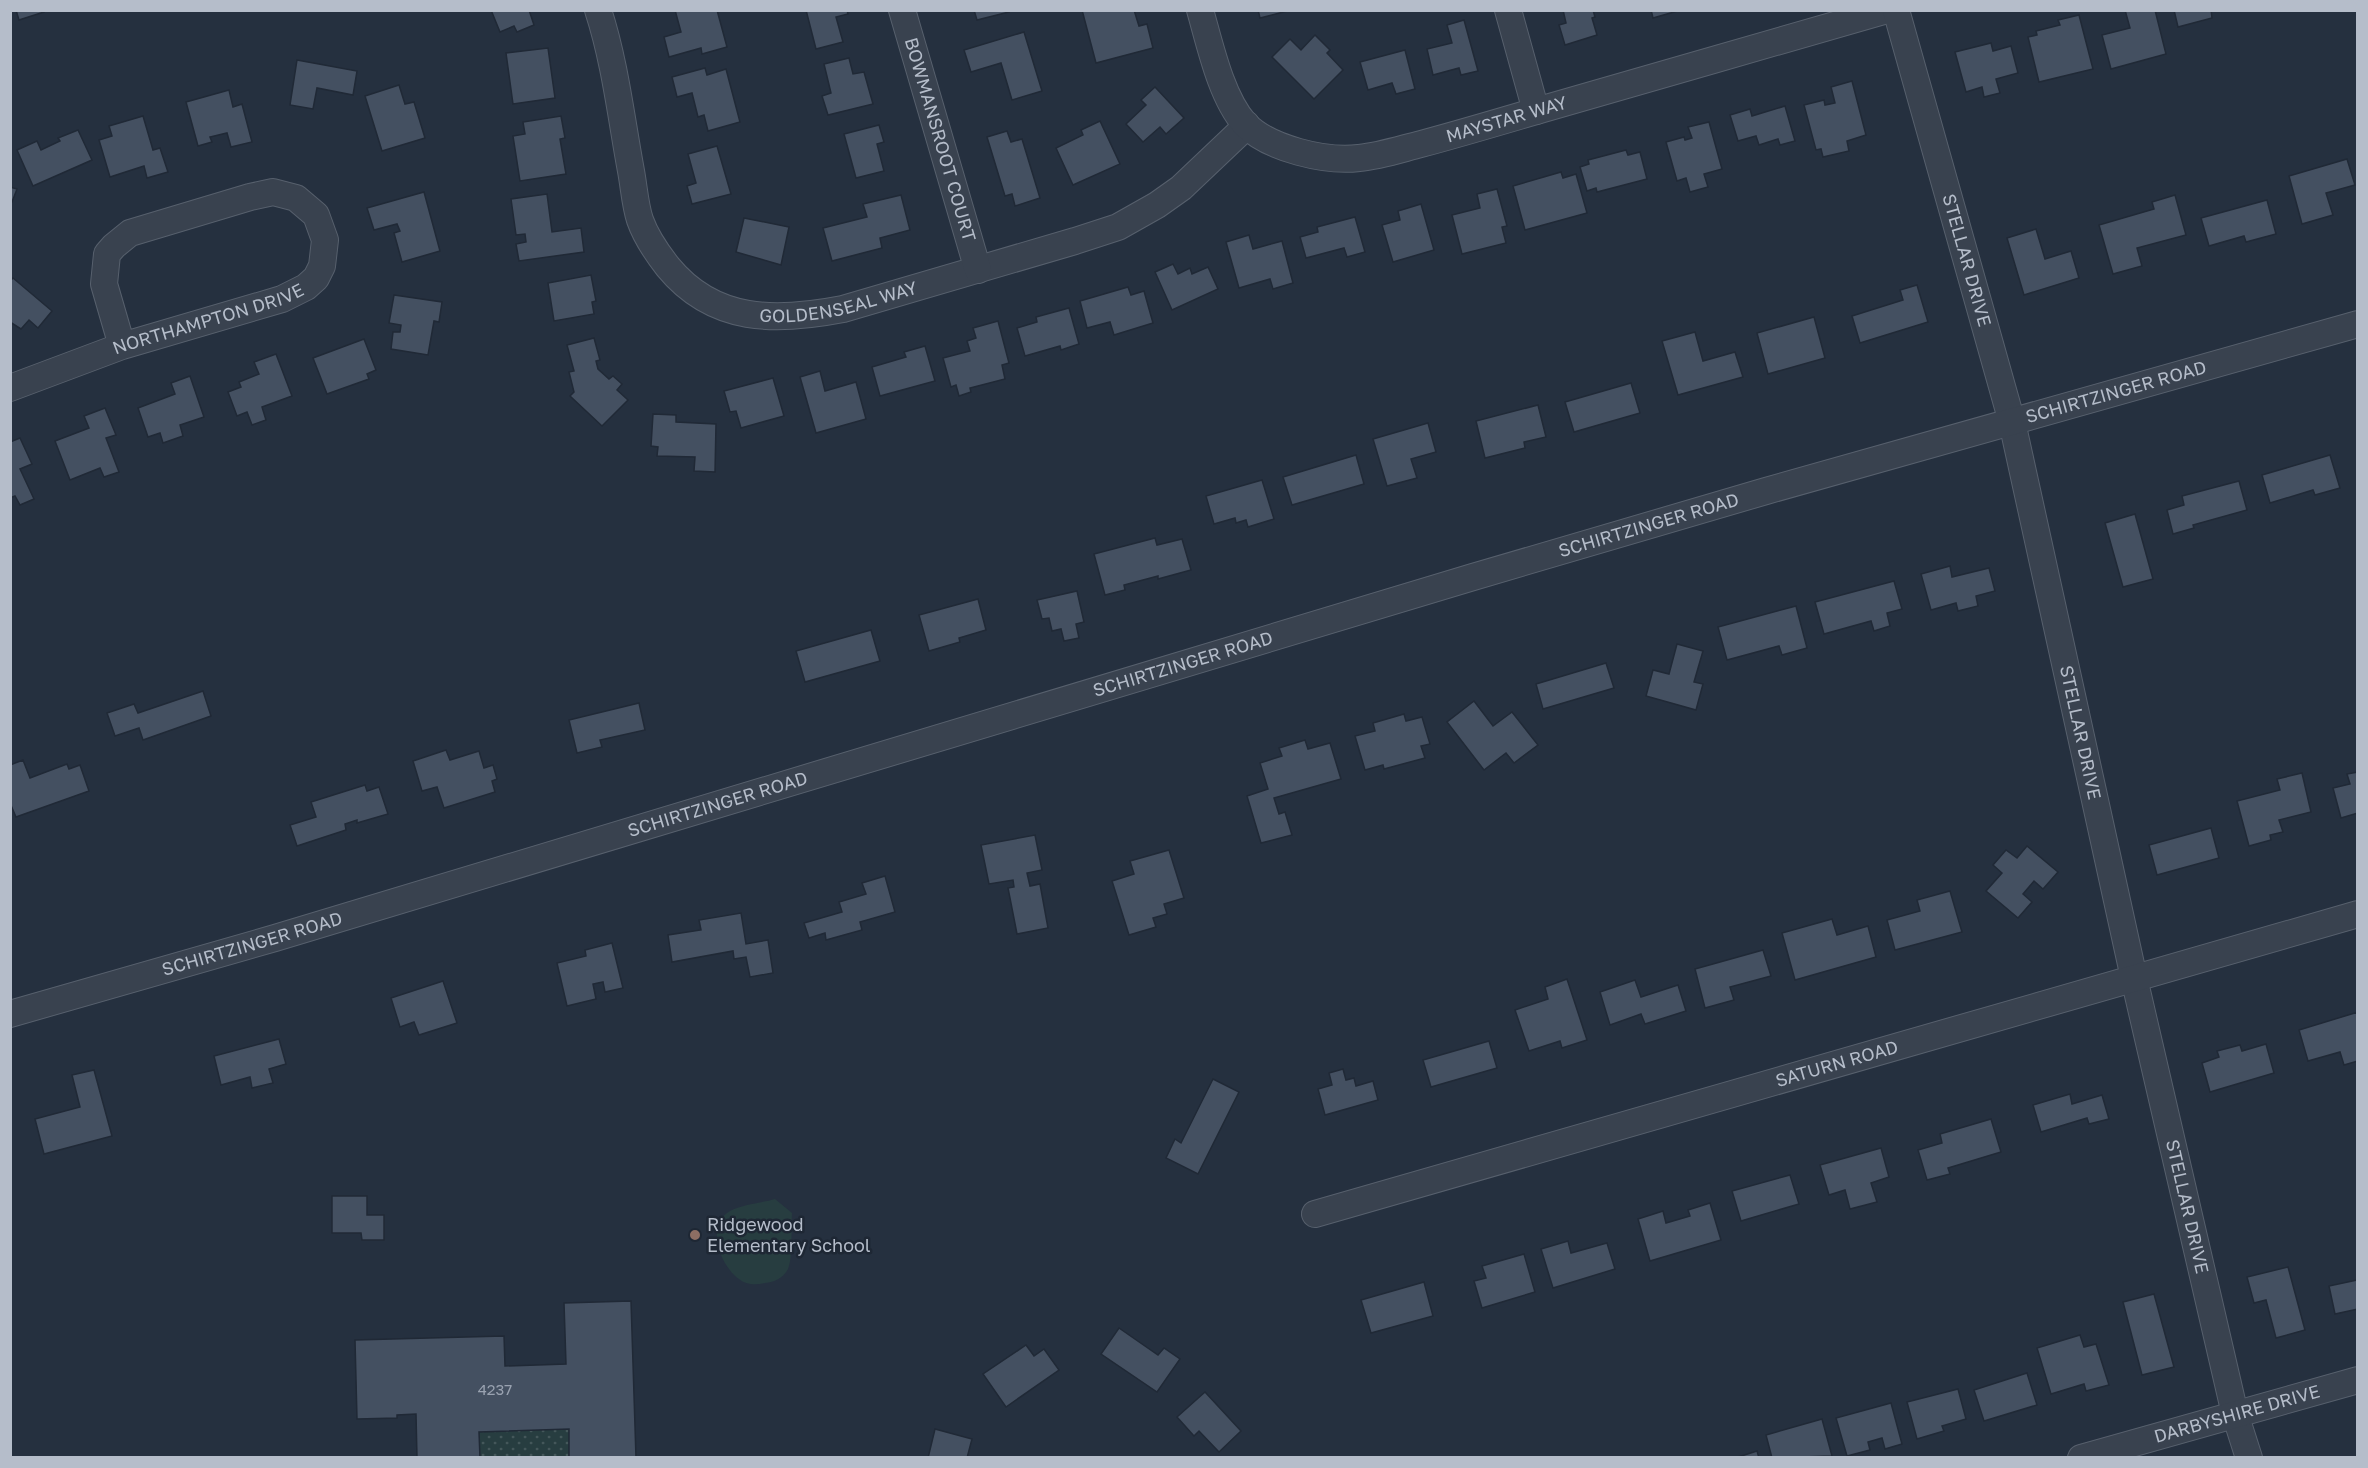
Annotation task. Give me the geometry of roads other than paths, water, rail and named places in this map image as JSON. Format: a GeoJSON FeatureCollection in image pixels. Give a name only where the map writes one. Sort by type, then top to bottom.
{"type":"FeatureCollection","features":[{"type":"Feature","properties":{"kind":"street","name":"GOLDENSEAL WAY"},"geometry":{"type":"LineString","coordinates":[[598,10],[610,46],[640,220],[656,252],[679,280],[705,300],[723,309],[742,314],[814,315],[843,309],[1075,241],[1128,221],[1181,188],[1239,133],[1245,124]]}},
{"type":"Feature","properties":{"kind":"street","name":"BOWMANSROOT COURT"},"geometry":{"type":"LineString","coordinates":[[903,10],[978,270]]}},
{"type":"Feature","properties":{"kind":"street","name":"MAYSTAR WAY"},"geometry":{"type":"LineString","coordinates":[[1200,10],[1216,65],[1230,99],[1245,124],[1270,141],[1301,154],[1333,159],[1359,158],[1426,142],[1887,10]]}},
{"type":"Feature","properties":{"kind":"street"},"geometry":{"type":"LineString","coordinates":[[1508,10],[1536,111]]}},
{"type":"Feature","properties":{"kind":"street","name":"STELLAR DRIVE"},"geometry":{"type":"LineString","coordinates":[[1896,10],[2012,422],[2134,978],[2235,1414],[2249,1458]]}},
{"type":"Feature","properties":{"kind":"street","name":"NORTHAMPTON DRIVE"},"geometry":{"type":"LineString","coordinates":[[10,388],[122,346],[282,299],[306,287],[316,278],[322,266],[326,240],[316,215],[296,198],[273,192],[250,196],[130,233],[107,254],[104,284],[122,346]]}},
{"type":"Feature","properties":{"kind":"street","name":"SCHIRTZINGER ROAD"},"geometry":{"type":"LineString","coordinates":[[10,1014],[275,938],[1343,615],[2358,324]]}},
{"type":"Feature","properties":{"kind":"street","name":"SATURN ROAD"},"geometry":{"type":"LineString","coordinates":[[1315,1214],[2358,914]]}},
{"type":"Feature","properties":{"kind":"street","name":"DARBYSHIRE DRIVE"},"geometry":{"type":"LineString","coordinates":[[2081,1458],[2358,1380]]}},
{"type":"Feature","properties":{"kind":"place","name":"Ridgewood Elementary School"},"geometry":{"type":"Point","coordinates":[695,1235]}}]}
